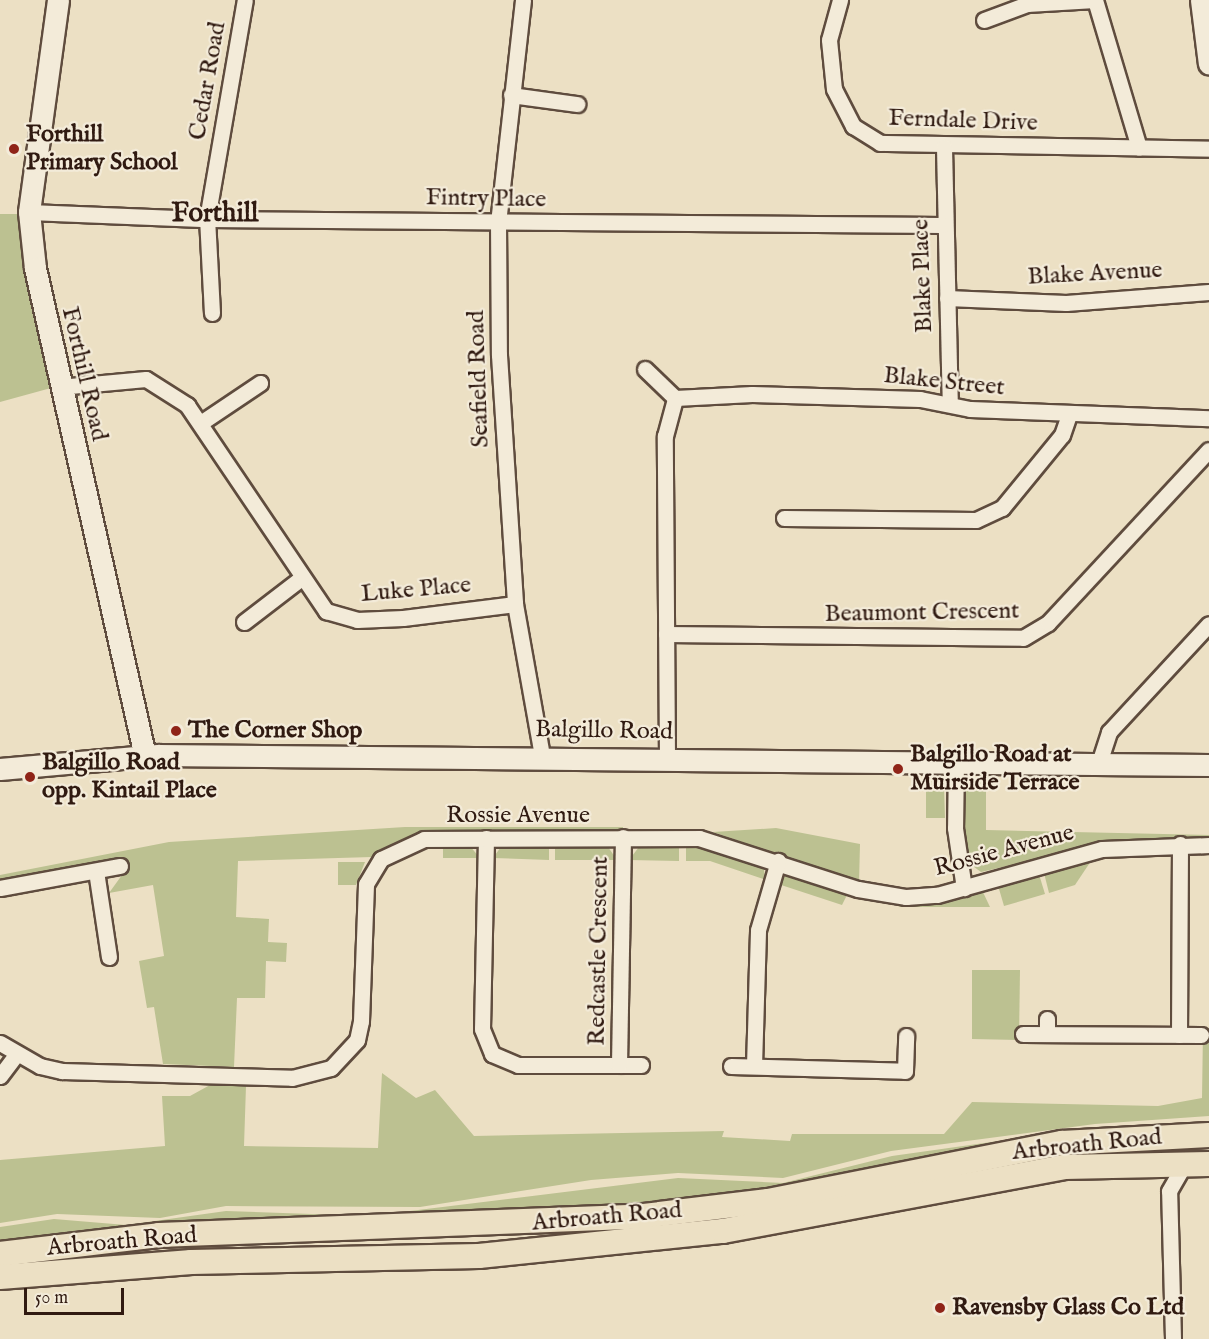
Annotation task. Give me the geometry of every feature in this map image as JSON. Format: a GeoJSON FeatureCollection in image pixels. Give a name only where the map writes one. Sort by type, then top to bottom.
{"type":"FeatureCollection","features":[{"type":"Feature","properties":{"kind":"main road","name":"Arbroath Road"},"geometry":{"type":"LineString","coordinates":[[0,1254],[159,1235],[635,1217],[768,1201],[1062,1143],[1209,1136]]}},
{"type":"Feature","properties":{"kind":"main road","name":"Arbroath Road"},"geometry":{"type":"LineString","coordinates":[[0,1277],[191,1262],[479,1256],[723,1231],[1064,1167],[1148,1163],[1209,1164]]}},
{"type":"Feature","properties":{"kind":"street","name":"Forthill Road"},"geometry":{"type":"LineString","coordinates":[[58,0],[29,212],[59,387],[145,755]]}},
{"type":"Feature","properties":{"kind":"street","name":"Cedar Road"},"geometry":{"type":"LineString","coordinates":[[212,313],[207,219],[245,0]]}},
{"type":"Feature","properties":{"kind":"street","name":"Seafield Road"},"geometry":{"type":"LineString","coordinates":[[523,0],[498,222],[499,355],[516,604],[542,756]]}},
{"type":"Feature","properties":{"kind":"street","name":"Ferndale Drive"},"geometry":{"type":"LineString","coordinates":[[840,0],[828,66],[841,110],[853,126],[880,143],[944,147],[1209,149]]}},
{"type":"Feature","properties":{"kind":"street"},"geometry":{"type":"LineString","coordinates":[[984,20],[1027,4],[1095,0],[1139,148]]}},
{"type":"Feature","properties":{"kind":"street"},"geometry":{"type":"LineString","coordinates":[[1201,0],[1209,64]]}},
{"type":"Feature","properties":{"kind":"street"},"geometry":{"type":"LineString","coordinates":[[511,95],[577,104]]}},
{"type":"Feature","properties":{"kind":"street","name":"Blake Place"},"geometry":{"type":"LineString","coordinates":[[944,147],[942,225],[950,404]]}},
{"type":"Feature","properties":{"kind":"street","name":"Fintry Place"},"geometry":{"type":"LineString","coordinates":[[29,212],[207,219],[942,225]]}},
{"type":"Feature","properties":{"kind":"street","name":"Blake Avenue"},"geometry":{"type":"LineString","coordinates":[[947,298],[1066,303],[1209,292]]}},
{"type":"Feature","properties":{"kind":"street"},"geometry":{"type":"LineString","coordinates":[[645,369],[675,398],[665,436],[667,757]]}},
{"type":"Feature","properties":{"kind":"street","name":"Luke Place"},"geometry":{"type":"LineString","coordinates":[[59,387],[146,379],[167,389],[202,422],[300,579],[326,611],[357,620],[516,604]]}},
{"type":"Feature","properties":{"kind":"street"},"geometry":{"type":"LineString","coordinates":[[202,422],[260,383]]}},
{"type":"Feature","properties":{"kind":"street","name":"Blake Street"},"geometry":{"type":"LineString","coordinates":[[675,398],[752,394],[950,404],[1069,415],[1209,418]]}},
{"type":"Feature","properties":{"kind":"street"},"geometry":{"type":"LineString","coordinates":[[784,518],[976,520],[1002,508],[1062,435],[1069,415]]}},
{"type":"Feature","properties":{"kind":"street","name":"Beaumont Crescent"},"geometry":{"type":"LineString","coordinates":[[666,634],[1023,638],[1048,623],[1209,450]]}},
{"type":"Feature","properties":{"kind":"street"},"geometry":{"type":"LineString","coordinates":[[244,622],[300,579]]}},
{"type":"Feature","properties":{"kind":"street"},"geometry":{"type":"LineString","coordinates":[[1099,763],[1109,732],[1209,624]]}},
{"type":"Feature","properties":{"kind":"street","name":"Balgillo Road"},"geometry":{"type":"LineString","coordinates":[[0,769],[145,755],[667,757],[1209,765]]}},
{"type":"Feature","properties":{"kind":"street"},"geometry":{"type":"LineString","coordinates":[[956,760],[955,828],[964,888]]}},
{"type":"Feature","properties":{"kind":"street","name":"Redcastle Crescent"},"geometry":{"type":"LineString","coordinates":[[619,1065],[623,837]]}},
{"type":"Feature","properties":{"kind":"street","name":"Rossie Avenue"},"geometry":{"type":"LineString","coordinates":[[0,1042],[16,1055],[62,1071],[292,1078],[331,1068],[357,1040],[364,899],[374,868],[409,843],[486,838],[699,838],[882,895],[937,895],[1083,852],[1179,844],[1209,845]]}},
{"type":"Feature","properties":{"kind":"street","name":"Redcastle Crescent"},"geometry":{"type":"LineString","coordinates":[[486,838],[485,1042],[492,1054],[518,1065],[641,1065]]}},
{"type":"Feature","properties":{"kind":"street"},"geometry":{"type":"LineString","coordinates":[[1179,844],[1179,1035]]}},
{"type":"Feature","properties":{"kind":"street"},"geometry":{"type":"LineString","coordinates":[[754,1066],[758,930],[778,861]]}},
{"type":"Feature","properties":{"kind":"street"},"geometry":{"type":"LineString","coordinates":[[0,888],[120,866]]}},
{"type":"Feature","properties":{"kind":"street"},"geometry":{"type":"LineString","coordinates":[[96,871],[109,957]]}},
{"type":"Feature","properties":{"kind":"street"},"geometry":{"type":"LineString","coordinates":[[1023,1034],[1047,1027],[1202,1035]]}},
{"type":"Feature","properties":{"kind":"street"},"geometry":{"type":"LineString","coordinates":[[731,1066],[905,1071],[906,1036]]}},
{"type":"Feature","properties":{"kind":"street"},"geometry":{"type":"LineString","coordinates":[[0,1076],[16,1055]]}},
{"type":"Feature","properties":{"kind":"street"},"geometry":{"type":"LineString","coordinates":[[1148,1163],[1169,1191]]}},
{"type":"Feature","properties":{"kind":"street"},"geometry":{"type":"LineString","coordinates":[[1173,1339],[1169,1191],[1185,1163]]}},
{"type":"Feature","properties":{"kind":"green space"},"geometry":{"type":"Polygon","coordinates":[[[0,214],[25,214],[51,388],[0,402],[0,214]]]}},
{"type":"Feature","properties":{"kind":"green space"},"geometry":{"type":"Polygon","coordinates":[[[926,775],[944,787],[945,818],[926,818],[926,775]]]}},
{"type":"Feature","properties":{"kind":"green space"},"geometry":{"type":"Polygon","coordinates":[[[970,779],[986,780],[986,830],[1209,835],[1209,840],[1121,840],[981,872],[970,864],[963,820],[965,783],[970,779]]]}},
{"type":"Feature","properties":{"kind":"green space"},"geometry":{"type":"Polygon","coordinates":[[[405,827],[623,827],[623,832],[420,834],[372,857],[238,861],[236,917],[269,919],[268,942],[287,943],[286,962],[266,961],[265,998],[237,998],[234,1067],[163,1064],[154,1007],[147,1008],[139,961],[164,956],[153,885],[109,893],[122,875],[120,861],[0,881],[0,875],[169,842],[405,827]]]}},
{"type":"Feature","properties":{"kind":"green space"},"geometry":{"type":"Polygon","coordinates":[[[776,828],[860,844],[859,883],[713,832],[776,828]]]}},
{"type":"Feature","properties":{"kind":"green space"},"geometry":{"type":"Polygon","coordinates":[[[549,843],[549,860],[493,858],[503,844],[549,843]]]}},
{"type":"Feature","properties":{"kind":"green space"},"geometry":{"type":"Polygon","coordinates":[[[642,843],[679,843],[679,861],[629,860],[642,843]]]}},
{"type":"Feature","properties":{"kind":"green space"},"geometry":{"type":"Polygon","coordinates":[[[686,843],[762,861],[766,880],[710,861],[686,861],[686,843]]]}},
{"type":"Feature","properties":{"kind":"green space"},"geometry":{"type":"Polygon","coordinates":[[[555,844],[606,844],[617,860],[555,860],[555,844]]]}},
{"type":"Feature","properties":{"kind":"green space"},"geometry":{"type":"Polygon","coordinates":[[[443,845],[469,845],[480,858],[443,858],[443,845]]]}},
{"type":"Feature","properties":{"kind":"green space"},"geometry":{"type":"Polygon","coordinates":[[[1095,855],[1075,885],[1049,893],[1043,869],[1095,855]]]}},
{"type":"Feature","properties":{"kind":"green space"},"geometry":{"type":"Polygon","coordinates":[[[338,862],[365,862],[356,885],[338,885],[338,862]]]}},
{"type":"Feature","properties":{"kind":"green space"},"geometry":{"type":"Polygon","coordinates":[[[1038,871],[1045,894],[1004,906],[997,882],[1038,871]]]}},
{"type":"Feature","properties":{"kind":"green space"},"geometry":{"type":"Polygon","coordinates":[[[786,873],[849,891],[842,905],[775,883],[786,873]]]}},
{"type":"Feature","properties":{"kind":"green space"},"geometry":{"type":"Polygon","coordinates":[[[981,888],[990,907],[899,907],[901,903],[981,888]]]}},
{"type":"Feature","properties":{"kind":"green space"},"geometry":{"type":"Polygon","coordinates":[[[972,970],[1020,970],[1019,1040],[972,1039],[972,970]]]}},
{"type":"Feature","properties":{"kind":"green space"},"geometry":{"type":"Polygon","coordinates":[[[1203,1030],[1209,1030],[1209,1116],[1095,1124],[891,1151],[783,1178],[678,1173],[591,1180],[420,1207],[226,1206],[160,1218],[57,1214],[0,1223],[0,1160],[165,1146],[162,1096],[190,1096],[210,1085],[246,1086],[244,1146],[378,1148],[382,1073],[416,1098],[435,1090],[474,1136],[724,1131],[722,1137],[790,1141],[792,1134],[944,1134],[972,1102],[1158,1106],[1202,1098],[1203,1030]]]}},
{"type":"Feature","properties":{"kind":"green space"},"geometry":{"type":"Polygon","coordinates":[[[1209,1121],[1209,1128],[634,1211],[80,1230],[0,1244],[0,1227],[54,1219],[126,1225],[226,1211],[369,1216],[678,1178],[783,1183],[892,1156],[1062,1132],[1209,1121]]]}},
{"type":"Feature","properties":{"kind":"place","name":"Forthill Primary School"},"geometry":{"type":"Point","coordinates":[14,149]}},
{"type":"Feature","properties":{"kind":"place","name":"The Corner Shop"},"geometry":{"type":"Point","coordinates":[176,731]}},
{"type":"Feature","properties":{"kind":"place","name":"Balgillo Road at Muirside Terrace"},"geometry":{"type":"Point","coordinates":[898,769]}},
{"type":"Feature","properties":{"kind":"place","name":"Balgillo Road opp. Kintail Place"},"geometry":{"type":"Point","coordinates":[30,777]}},
{"type":"Feature","properties":{"kind":"place","name":"Ravensby Glass Co Ltd"},"geometry":{"type":"Point","coordinates":[940,1308]}},
{"type":"Feature","properties":{"kind":"district","name":"Forthill"},"geometry":{"type":"Point","coordinates":[215,215]}}]}
